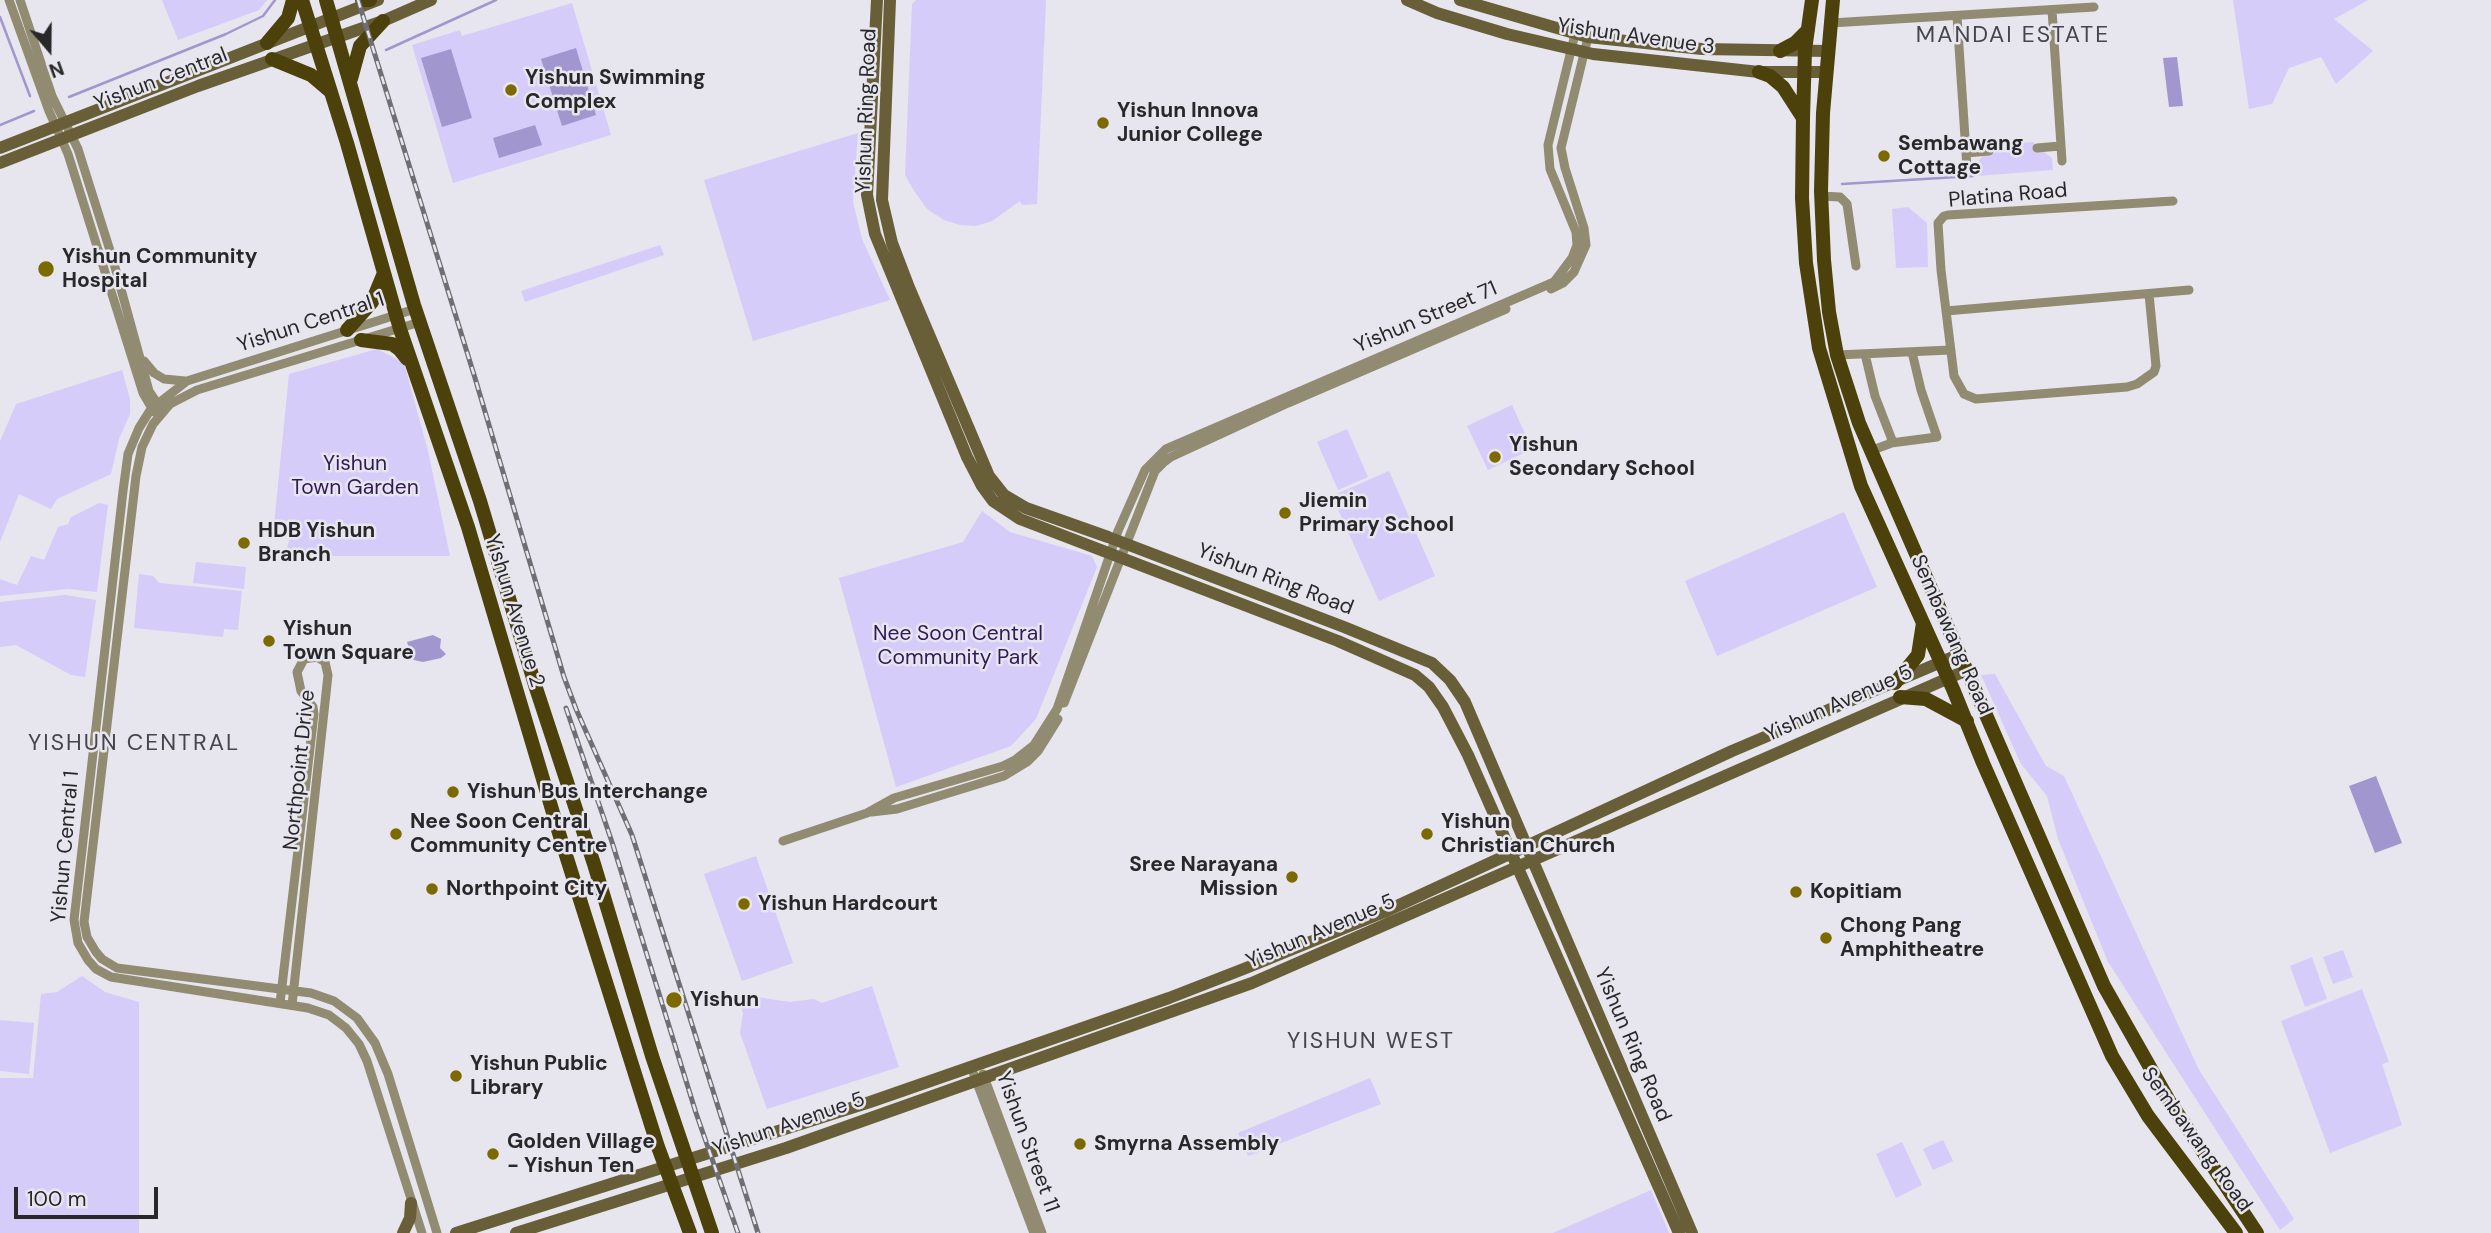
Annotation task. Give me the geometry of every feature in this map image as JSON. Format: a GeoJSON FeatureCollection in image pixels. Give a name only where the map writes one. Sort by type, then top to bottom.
{"type":"FeatureCollection","features":[{"type":"Feature","properties":{"kind":"main road"},"geometry":{"type":"LineString","coordinates":[[267,43],[288,18],[293,0]]}},
{"type":"Feature","properties":{"kind":"main road","name":"Yishun Avenue 2"},"geometry":{"type":"LineString","coordinates":[[302,0],[318,45],[398,322],[468,527],[556,824],[665,1167],[690,1233]]}},
{"type":"Feature","properties":{"kind":"main road","name":"Yishun Avenue 2"},"geometry":{"type":"LineString","coordinates":[[326,0],[417,316],[480,501],[652,1056],[712,1233]]}},
{"type":"Feature","properties":{"kind":"main road"},"geometry":{"type":"LineString","coordinates":[[362,0],[370,0]]}},
{"type":"Feature","properties":{"kind":"main road"},"geometry":{"type":"LineString","coordinates":[[332,19],[378,0]]}},
{"type":"Feature","properties":{"kind":"main road"},"geometry":{"type":"LineString","coordinates":[[338,38],[431,0]]}},
{"type":"Feature","properties":{"kind":"main road","name":"Yishun Ring Road"},"geometry":{"type":"LineString","coordinates":[[877,0],[867,195],[875,234],[967,457],[986,493],[1001,508],[1020,519],[1118,548],[1432,663],[1450,680],[1465,702],[1692,1233]]}},
{"type":"Feature","properties":{"kind":"main road","name":"Yishun Ring Road"},"geometry":{"type":"LineString","coordinates":[[890,0],[882,200],[892,243],[924,324],[977,452],[999,489],[1010,500],[1026,508],[1338,640],[1415,675],[1429,687],[1448,717],[1511,852],[1679,1233]]}},
{"type":"Feature","properties":{"kind":"main road","name":"Yishun Avenue 3"},"geometry":{"type":"LineString","coordinates":[[1407,0],[1449,17],[1577,52],[1759,72],[1825,72]]}},
{"type":"Feature","properties":{"kind":"main road","name":"Yishun Avenue 3"},"geometry":{"type":"LineString","coordinates":[[1460,0],[1581,36],[1702,49],[1827,51]]}},
{"type":"Feature","properties":{"kind":"main road","name":"Sembawang Road"},"geometry":{"type":"LineString","coordinates":[[1811,0],[1805,50],[1803,118],[1802,198],[1806,263],[1819,346],[1861,486],[1948,677],[2112,1056],[2148,1116],[2236,1233]]}},
{"type":"Feature","properties":{"kind":"main road","name":"Sembawang Road"},"geometry":{"type":"LineString","coordinates":[[1833,0],[1825,72],[1821,196],[1825,273],[1837,355],[1870,452],[2104,986],[2168,1099],[2256,1233]]}},
{"type":"Feature","properties":{"kind":"main road","name":"Yishun Central"},"geometry":{"type":"LineString","coordinates":[[0,163],[62,131],[267,43],[332,19]]}},
{"type":"Feature","properties":{"kind":"main road"},"geometry":{"type":"LineString","coordinates":[[350,80],[360,46],[383,21]]}},
{"type":"Feature","properties":{"kind":"main road"},"geometry":{"type":"LineString","coordinates":[[1780,51],[1795,43],[1808,30]]}},
{"type":"Feature","properties":{"kind":"main road","name":"Yishun Central"},"geometry":{"type":"LineString","coordinates":[[0,148],[62,131],[338,38]]}},
{"type":"Feature","properties":{"kind":"main road"},"geometry":{"type":"LineString","coordinates":[[272,59],[310,75],[332,93]]}},
{"type":"Feature","properties":{"kind":"main road"},"geometry":{"type":"LineString","coordinates":[[1759,72],[1770,76],[1783,87],[1803,118]]}},
{"type":"Feature","properties":{"kind":"main road"},"geometry":{"type":"LineString","coordinates":[[347,330],[372,302],[384,273]]}},
{"type":"Feature","properties":{"kind":"main road"},"geometry":{"type":"LineString","coordinates":[[361,340],[380,341],[396,346],[413,369]]}},
{"type":"Feature","properties":{"kind":"main road"},"geometry":{"type":"LineString","coordinates":[[1895,683],[1918,655],[1923,623]]}},
{"type":"Feature","properties":{"kind":"main road","name":"Yishun Avenue 5"},"geometry":{"type":"LineString","coordinates":[[665,1167],[870,1102],[1172,997],[1246,968],[1384,912],[1732,751],[1960,654]]}},
{"type":"Feature","properties":{"kind":"main road","name":"Yishun Avenue 5"},"geometry":{"type":"LineString","coordinates":[[671,1184],[980,1080],[1252,984],[1900,697],[1967,670]]}},
{"type":"Feature","properties":{"kind":"main road"},"geometry":{"type":"LineString","coordinates":[[1900,697],[1926,699],[1967,721]]}},
{"type":"Feature","properties":{"kind":"main road"},"geometry":{"type":"LineString","coordinates":[[456,1233],[665,1167]]}},
{"type":"Feature","properties":{"kind":"main road"},"geometry":{"type":"LineString","coordinates":[[516,1233],[671,1184]]}},
{"type":"Feature","properties":{"kind":"main road"},"geometry":{"type":"LineString","coordinates":[[403,1233],[410,1218],[411,1203]]}},
{"type":"Feature","properties":{"kind":"street"},"geometry":{"type":"LineString","coordinates":[[9,0],[49,98]]}},
{"type":"Feature","properties":{"kind":"street"},"geometry":{"type":"LineString","coordinates":[[20,0],[143,393],[157,409]]}},
{"type":"Feature","properties":{"kind":"street"},"geometry":{"type":"LineString","coordinates":[[1831,23],[2094,7]]}},
{"type":"Feature","properties":{"kind":"street"},"geometry":{"type":"LineString","coordinates":[[2052,10],[2062,161]]}},
{"type":"Feature","properties":{"kind":"street"},"geometry":{"type":"LineString","coordinates":[[1957,16],[1967,168]]}},
{"type":"Feature","properties":{"kind":"street","name":"Yishun Street 71"},"geometry":{"type":"LineString","coordinates":[[1118,548],[1145,470],[1166,449],[1554,282],[1572,258],[1577,245],[1576,232],[1550,169],[1548,145],[1581,36]]}},
{"type":"Feature","properties":{"kind":"street","name":"Yishun Street 71"},"geometry":{"type":"LineString","coordinates":[[1118,548],[1155,471],[1171,457],[1563,283],[1574,272],[1586,245],[1584,228],[1561,148],[1577,52]]}},
{"type":"Feature","properties":{"kind":"street"},"geometry":{"type":"LineString","coordinates":[[62,131],[78,149],[142,358],[149,391],[157,409]]}},
{"type":"Feature","properties":{"kind":"street"},"geometry":{"type":"LineString","coordinates":[[2037,148],[2060,146]]}},
{"type":"Feature","properties":{"kind":"street"},"geometry":{"type":"LineString","coordinates":[[1966,153],[1989,151]]}},
{"type":"Feature","properties":{"kind":"street"},"geometry":{"type":"LineString","coordinates":[[1550,169],[1564,164]]}},
{"type":"Feature","properties":{"kind":"street"},"geometry":{"type":"LineString","coordinates":[[1821,196],[1840,198],[1847,204],[1856,266]]}},
{"type":"Feature","properties":{"kind":"street","name":"Platina Road"},"geometry":{"type":"LineString","coordinates":[[1945,311],[1937,228],[1944,216],[2173,201]]}},
{"type":"Feature","properties":{"kind":"street"},"geometry":{"type":"LineString","coordinates":[[2149,294],[2156,366],[2154,372],[2132,386],[1976,399],[1964,394],[1958,387],[1945,311],[2189,290]]}},
{"type":"Feature","properties":{"kind":"street","name":"Yishun Central 1"},"geometry":{"type":"LineString","coordinates":[[417,316],[361,340],[218,382],[157,409],[142,447],[136,476],[85,930],[96,952],[109,965],[127,970],[294,990],[323,996],[346,1009],[364,1025],[388,1074],[437,1233]]}},
{"type":"Feature","properties":{"kind":"street","name":"Yishun Central 1"},"geometry":{"type":"LineString","coordinates":[[417,316],[398,322],[347,330],[187,381],[139,428],[128,454],[74,920],[80,949],[96,969],[119,980],[292,1005],[329,1015],[346,1028],[359,1044],[367,1061],[422,1233]]}},
{"type":"Feature","properties":{"kind":"street"},"geometry":{"type":"LineString","coordinates":[[1837,355],[1951,350]]}},
{"type":"Feature","properties":{"kind":"street"},"geometry":{"type":"LineString","coordinates":[[1870,452],[1891,443],[1937,437],[1912,352]]}},
{"type":"Feature","properties":{"kind":"street"},"geometry":{"type":"LineString","coordinates":[[1865,354],[1875,396],[1892,439],[1891,443]]}},
{"type":"Feature","properties":{"kind":"street"},"geometry":{"type":"LineString","coordinates":[[142,358],[154,373],[164,379],[187,381]]}},
{"type":"Feature","properties":{"kind":"street"},"geometry":{"type":"LineString","coordinates":[[783,841],[867,813],[897,809],[991,781],[1018,769],[1038,751],[1054,727],[1069,692],[1118,548]]}},
{"type":"Feature","properties":{"kind":"street","name":"Northpoint Drive"},"geometry":{"type":"LineString","coordinates":[[279,1003],[314,714],[313,707],[301,691],[296,672],[304,659],[317,657],[325,662],[328,675],[292,1005]]}},
{"type":"Feature","properties":{"kind":"street"},"geometry":{"type":"LineString","coordinates":[[80,863],[92,864]]}},
{"type":"Feature","properties":{"kind":"street","name":"Yishun Street 11"},"geometry":{"type":"LineString","coordinates":[[975,1065],[1034,1233]]}},
{"type":"Feature","properties":{"kind":"street","name":"Yishun Street 11"},"geometry":{"type":"LineString","coordinates":[[980,1080],[1042,1233]]}},
{"type":"Feature","properties":{"kind":"green space"},"geometry":{"type":"Polygon","coordinates":[[[162,0],[267,0],[259,10],[178,40],[162,0]]]}},
{"type":"Feature","properties":{"kind":"green space"},"geometry":{"type":"Polygon","coordinates":[[[916,0],[1046,0],[1037,204],[1022,205],[1020,201],[992,221],[976,226],[960,225],[944,220],[927,209],[913,189],[905,175],[912,4],[916,0]]]}},
{"type":"Feature","properties":{"kind":"green space"},"geometry":{"type":"Polygon","coordinates":[[[2233,0],[2368,0],[2334,19],[2373,51],[2336,84],[2321,57],[2289,68],[2272,104],[2249,109],[2233,0]]]}},
{"type":"Feature","properties":{"kind":"green space","name":"Yishun Swimming Complex"},"geometry":{"type":"Polygon","coordinates":[[[572,3],[611,135],[453,183],[412,45],[460,30],[462,36],[572,3]]]}},
{"type":"Feature","properties":{"kind":"green space"},"geometry":{"type":"Polygon","coordinates":[[[858,133],[853,202],[862,239],[890,300],[753,341],[704,180],[858,133]]]}},
{"type":"Feature","properties":{"kind":"green space"},"geometry":{"type":"Polygon","coordinates":[[[2034,142],[2035,152],[2044,152],[2052,158],[2053,170],[1977,176],[1976,164],[1983,156],[1992,155],[1992,145],[2034,142]]]}},
{"type":"Feature","properties":{"kind":"green space"},"geometry":{"type":"Polygon","coordinates":[[[1908,207],[1927,223],[1928,267],[1896,268],[1892,209],[1908,207]]]}},
{"type":"Feature","properties":{"kind":"green space"},"geometry":{"type":"Polygon","coordinates":[[[660,245],[664,255],[525,302],[521,291],[660,245]]]}},
{"type":"Feature","properties":{"kind":"green space","name":"Yishun Town Garden"},"geometry":{"type":"Polygon","coordinates":[[[377,349],[404,363],[428,451],[450,556],[303,556],[282,564],[293,528],[274,525],[289,374],[377,349]]]}},
{"type":"Feature","properties":{"kind":"green space"},"geometry":{"type":"Polygon","coordinates":[[[122,370],[130,399],[130,414],[119,439],[111,474],[57,499],[51,509],[19,494],[0,542],[0,441],[16,404],[122,370]]]}},
{"type":"Feature","properties":{"kind":"green space"},"geometry":{"type":"Polygon","coordinates":[[[1512,405],[1532,449],[1488,470],[1467,426],[1512,405]]]}},
{"type":"Feature","properties":{"kind":"green space"},"geometry":{"type":"Polygon","coordinates":[[[1347,429],[1368,477],[1338,490],[1317,442],[1347,429]]]}},
{"type":"Feature","properties":{"kind":"green space"},"geometry":{"type":"Polygon","coordinates":[[[1389,471],[1435,576],[1379,601],[1332,496],[1389,471]]]}},
{"type":"Feature","properties":{"kind":"green space"},"geometry":{"type":"Polygon","coordinates":[[[99,503],[108,505],[97,592],[68,589],[0,596],[0,579],[17,585],[31,556],[44,560],[58,527],[68,524],[71,517],[99,503]]]}},
{"type":"Feature","properties":{"kind":"green space","name":"Nee Soon Central Community Park"},"geometry":{"type":"Polygon","coordinates":[[[982,511],[1010,532],[1092,556],[1097,567],[1036,719],[1011,746],[896,787],[839,578],[963,542],[982,511]]]}},
{"type":"Feature","properties":{"kind":"green space"},"geometry":{"type":"Polygon","coordinates":[[[1844,512],[1877,587],[1717,656],[1685,581],[1844,512]]]}},
{"type":"Feature","properties":{"kind":"green space"},"geometry":{"type":"Polygon","coordinates":[[[196,562],[246,567],[244,589],[193,583],[196,562]]]}},
{"type":"Feature","properties":{"kind":"green space"},"geometry":{"type":"Polygon","coordinates":[[[139,574],[153,576],[159,583],[242,591],[238,630],[224,629],[223,637],[134,628],[139,574]]]}},
{"type":"Feature","properties":{"kind":"green space"},"geometry":{"type":"Polygon","coordinates":[[[65,595],[96,600],[85,677],[71,675],[16,645],[0,647],[0,602],[65,595]]]}},
{"type":"Feature","properties":{"kind":"green space"},"geometry":{"type":"Polygon","coordinates":[[[1995,674],[2046,766],[2064,776],[2198,1068],[2294,1219],[2280,1230],[2108,962],[2058,839],[2047,796],[2021,764],[1981,675],[1995,674]]]}},
{"type":"Feature","properties":{"kind":"green space","name":"Yishun Hardcourt"},"geometry":{"type":"Polygon","coordinates":[[[756,856],[793,963],[742,981],[704,874],[756,856]]]}},
{"type":"Feature","properties":{"kind":"green space"},"geometry":{"type":"Polygon","coordinates":[[[2343,950],[2353,977],[2333,984],[2323,957],[2343,950]]]}},
{"type":"Feature","properties":{"kind":"green space"},"geometry":{"type":"Polygon","coordinates":[[[2312,957],[2327,999],[2305,1007],[2290,966],[2312,957]]]}},
{"type":"Feature","properties":{"kind":"green space"},"geometry":{"type":"Polygon","coordinates":[[[82,976],[105,992],[139,1002],[139,1233],[0,1233],[0,1078],[33,1078],[41,994],[57,992],[82,976]]]}},
{"type":"Feature","properties":{"kind":"green space"},"geometry":{"type":"Polygon","coordinates":[[[872,986],[899,1067],[767,1109],[740,1033],[743,1013],[736,994],[790,1002],[814,999],[822,1003],[872,986]]]}},
{"type":"Feature","properties":{"kind":"green space"},"geometry":{"type":"Polygon","coordinates":[[[2362,989],[2389,1062],[2382,1064],[2402,1125],[2330,1153],[2281,1021],[2362,989]]]}},
{"type":"Feature","properties":{"kind":"green space"},"geometry":{"type":"Polygon","coordinates":[[[0,1020],[34,1023],[29,1074],[0,1071],[0,1020]]]}},
{"type":"Feature","properties":{"kind":"green space"},"geometry":{"type":"Polygon","coordinates":[[[1370,1078],[1381,1104],[1248,1156],[1238,1133],[1370,1078]]]}},
{"type":"Feature","properties":{"kind":"green space"},"geometry":{"type":"Polygon","coordinates":[[[1943,1140],[1953,1161],[1933,1170],[1923,1149],[1943,1140]]]}},
{"type":"Feature","properties":{"kind":"green space"},"geometry":{"type":"Polygon","coordinates":[[[1902,1142],[1922,1185],[1896,1198],[1876,1154],[1902,1142]]]}},
{"type":"Feature","properties":{"kind":"green space"},"geometry":{"type":"Polygon","coordinates":[[[1651,1190],[1669,1233],[1553,1233],[1651,1190]]]}},
{"type":"Feature","properties":{"kind":"shaded area"},"geometry":{"type":"Polygon","coordinates":[[[576,48],[596,115],[562,126],[541,59],[576,48]]]}},
{"type":"Feature","properties":{"kind":"shaded area"},"geometry":{"type":"Polygon","coordinates":[[[451,49],[472,118],[442,127],[421,58],[451,49]]]}},
{"type":"Feature","properties":{"kind":"shaded area"},"geometry":{"type":"Polygon","coordinates":[[[2177,57],[2183,106],[2169,107],[2163,58],[2177,57]]]}},
{"type":"Feature","properties":{"kind":"shaded area"},"geometry":{"type":"Polygon","coordinates":[[[535,125],[542,145],[499,158],[493,138],[535,125]]]}},
{"type":"Feature","properties":{"kind":"shaded area"},"geometry":{"type":"Polygon","coordinates":[[[433,635],[441,639],[440,648],[446,654],[441,658],[423,662],[405,656],[409,648],[407,642],[433,635]]]}},
{"type":"Feature","properties":{"kind":"shaded area"},"geometry":{"type":"Polygon","coordinates":[[[2376,776],[2402,843],[2375,853],[2349,786],[2376,776]]]}},
{"type":"Feature","properties":{"kind":"waterway"},"geometry":{"type":"LineString","coordinates":[[69,97],[226,34],[263,16],[275,0]]}},
{"type":"Feature","properties":{"kind":"waterway"},"geometry":{"type":"LineString","coordinates":[[386,50],[496,0]]}},
{"type":"Feature","properties":{"kind":"waterway"},"geometry":{"type":"LineString","coordinates":[[0,17],[30,96]]}},
{"type":"Feature","properties":{"kind":"waterway"},"geometry":{"type":"LineString","coordinates":[[0,125],[34,111]]}},
{"type":"Feature","properties":{"kind":"waterway"},"geometry":{"type":"LineString","coordinates":[[1842,184],[1973,176]]}},
{"type":"Feature","properties":{"kind":"railway"},"geometry":{"type":"LineString","coordinates":[[358,0],[564,677],[632,835],[758,1233]]}},
{"type":"Feature","properties":{"kind":"railway"},"geometry":{"type":"LineString","coordinates":[[566,708],[612,842],[696,1113],[738,1233]]}},
{"type":"Feature","properties":{"kind":"place","name":"Yishun Swimming Complex"},"geometry":{"type":"Point","coordinates":[511,90]}},
{"type":"Feature","properties":{"kind":"place","name":"Yishun Innova Junior College"},"geometry":{"type":"Point","coordinates":[1103,123]}},
{"type":"Feature","properties":{"kind":"place","name":"Sembawang Cottage"},"geometry":{"type":"Point","coordinates":[1884,156]}},
{"type":"Feature","properties":{"kind":"place","name":"Yishun Community Hospital"},"geometry":{"type":"Point","coordinates":[46,269]}},
{"type":"Feature","properties":{"kind":"place","name":"Yishun Secondary School"},"geometry":{"type":"Point","coordinates":[1495,457]}},
{"type":"Feature","properties":{"kind":"place","name":"Jiemin Primary School"},"geometry":{"type":"Point","coordinates":[1285,513]}},
{"type":"Feature","properties":{"kind":"place","name":"HDB Yishun Branch"},"geometry":{"type":"Point","coordinates":[244,543]}},
{"type":"Feature","properties":{"kind":"place","name":"Yishun Town Square"},"geometry":{"type":"Point","coordinates":[269,641]}},
{"type":"Feature","properties":{"kind":"place","name":"Yishun Bus Interchange"},"geometry":{"type":"Point","coordinates":[453,792]}},
{"type":"Feature","properties":{"kind":"place","name":"Nee Soon Central Community Centre"},"geometry":{"type":"Point","coordinates":[396,834]}},
{"type":"Feature","properties":{"kind":"place","name":"Yishun Christian Church"},"geometry":{"type":"Point","coordinates":[1427,834]}},
{"type":"Feature","properties":{"kind":"place","name":"Sree Narayana Mission"},"geometry":{"type":"Point","coordinates":[1292,877]}},
{"type":"Feature","properties":{"kind":"place","name":"Northpoint City"},"geometry":{"type":"Point","coordinates":[432,889]}},
{"type":"Feature","properties":{"kind":"place","name":"Kopitiam"},"geometry":{"type":"Point","coordinates":[1796,892]}},
{"type":"Feature","properties":{"kind":"place","name":"Yishun Hardcourt"},"geometry":{"type":"Point","coordinates":[744,904]}},
{"type":"Feature","properties":{"kind":"place","name":"Chong Pang Amphitheatre"},"geometry":{"type":"Point","coordinates":[1826,938]}},
{"type":"Feature","properties":{"kind":"place","name":"Yishun"},"geometry":{"type":"Point","coordinates":[674,1000]}},
{"type":"Feature","properties":{"kind":"place","name":"Yishun Public Library"},"geometry":{"type":"Point","coordinates":[456,1076]}},
{"type":"Feature","properties":{"kind":"place","name":"Smyrna Assembly"},"geometry":{"type":"Point","coordinates":[1080,1144]}},
{"type":"Feature","properties":{"kind":"place","name":"Golden Village - Yishun Ten"},"geometry":{"type":"Point","coordinates":[493,1154]}},
{"type":"Feature","properties":{"kind":"district","name":"MANDAI ESTATE"},"geometry":{"type":"Point","coordinates":[2013,36]}},
{"type":"Feature","properties":{"kind":"district","name":"YISHUN CENTRAL"},"geometry":{"type":"Point","coordinates":[134,744]}},
{"type":"Feature","properties":{"kind":"district","name":"YISHUN WEST"},"geometry":{"type":"Point","coordinates":[1371,1042]}}]}
